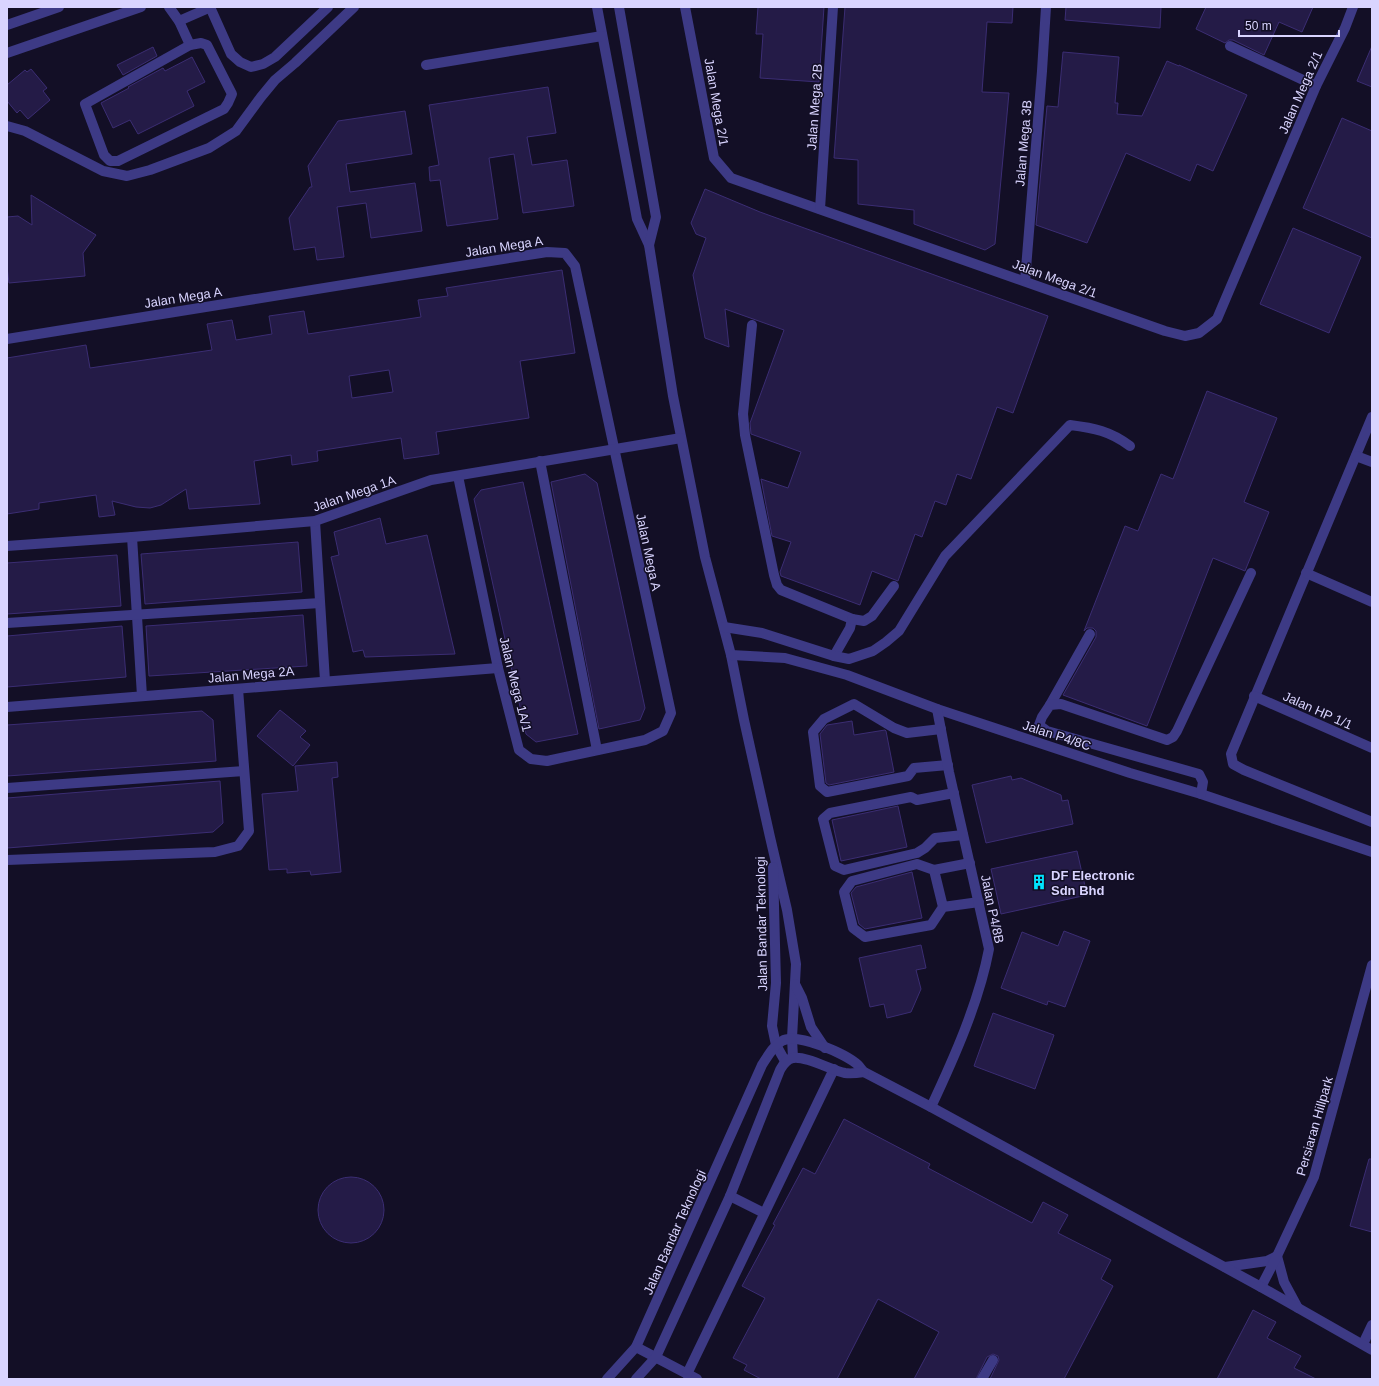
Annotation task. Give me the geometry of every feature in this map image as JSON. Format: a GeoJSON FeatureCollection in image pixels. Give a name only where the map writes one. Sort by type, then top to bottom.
{"type":"FeatureCollection","features":[{"type":"Feature","properties":{"kind":"street"},"geometry":{"type":"LineString","coordinates":[[7,25],[59,7]]}},
{"type":"Feature","properties":{"kind":"street"},"geometry":{"type":"LineString","coordinates":[[7,53],[141,7]]}},
{"type":"Feature","properties":{"kind":"street"},"geometry":{"type":"LineString","coordinates":[[169,7],[179,22],[190,45]]}},
{"type":"Feature","properties":{"kind":"street"},"geometry":{"type":"LineString","coordinates":[[179,22],[210,7],[231,54],[240,62],[251,67],[263,64],[276,56],[328,7]]}},
{"type":"Feature","properties":{"kind":"street"},"geometry":{"type":"LineString","coordinates":[[7,126],[25,131],[103,171],[127,176],[150,170],[210,148],[236,131],[275,80],[354,7]]}},
{"type":"Feature","properties":{"kind":"street"},"geometry":{"type":"LineString","coordinates":[[597,7],[638,219],[649,244],[672,388],[705,557],[731,655],[773,849]]}},
{"type":"Feature","properties":{"kind":"street"},"geometry":{"type":"LineString","coordinates":[[619,7],[656,217],[649,244]]}},
{"type":"Feature","properties":{"kind":"street","name":"Jalan Mega 2/1"},"geometry":{"type":"LineString","coordinates":[[685,7],[714,158],[731,178],[1165,331],[1185,336],[1200,333],[1217,319],[1316,86],[1353,7]]}},
{"type":"Feature","properties":{"kind":"street","name":"Jalan Mega 2B"},"geometry":{"type":"LineString","coordinates":[[820,209],[833,7]]}},
{"type":"Feature","properties":{"kind":"street","name":"Jalan Mega 3B"},"geometry":{"type":"LineString","coordinates":[[1025,281],[1046,7]]}},
{"type":"Feature","properties":{"kind":"street"},"geometry":{"type":"LineString","coordinates":[[426,65],[602,36]]}},
{"type":"Feature","properties":{"kind":"street"},"geometry":{"type":"LineString","coordinates":[[201,43],[207,46],[232,94],[224,109],[118,161],[110,161],[104,155],[85,104],[190,45],[201,43]]}},
{"type":"Feature","properties":{"kind":"street"},"geometry":{"type":"LineString","coordinates":[[1230,46],[1316,86]]}},
{"type":"Feature","properties":{"kind":"street","name":"Jalan Mega A"},"geometry":{"type":"LineString","coordinates":[[7,339],[547,252],[565,253],[575,266],[671,713],[663,730]]}},
{"type":"Feature","properties":{"kind":"street"},"geometry":{"type":"LineString","coordinates":[[752,325],[743,414],[745,435],[777,585],[781,590],[852,619],[864,622],[872,616],[894,586]]}},
{"type":"Feature","properties":{"kind":"street"},"geometry":{"type":"LineString","coordinates":[[1372,417],[1231,754],[1233,764],[1244,770],[1372,822]]}},
{"type":"Feature","properties":{"kind":"street"},"geometry":{"type":"LineString","coordinates":[[724,627],[762,633],[834,656],[849,659],[874,651],[899,631],[945,556],[1070,425],[1098,429],[1117,436],[1130,446]]}},
{"type":"Feature","properties":{"kind":"street","name":"Jalan Mega 1A"},"geometry":{"type":"LineString","coordinates":[[7,546],[315,521],[431,480],[681,438]]}},
{"type":"Feature","properties":{"kind":"street"},"geometry":{"type":"LineString","coordinates":[[1356,456],[1372,462]]}},
{"type":"Feature","properties":{"kind":"street"},"geometry":{"type":"LineString","coordinates":[[540,462],[597,750]]}},
{"type":"Feature","properties":{"kind":"street","name":"Jalan Mega 1A/1"},"geometry":{"type":"LineString","coordinates":[[458,476],[498,668],[519,750],[531,758],[547,761],[645,740],[663,730]]}},
{"type":"Feature","properties":{"kind":"street"},"geometry":{"type":"LineString","coordinates":[[315,521],[325,681]]}},
{"type":"Feature","properties":{"kind":"street"},"geometry":{"type":"LineString","coordinates":[[132,537],[142,696]]}},
{"type":"Feature","properties":{"kind":"street"},"geometry":{"type":"LineString","coordinates":[[1050,705],[1061,704],[1167,740],[1173,737],[1251,573]]}},
{"type":"Feature","properties":{"kind":"street"},"geometry":{"type":"LineString","coordinates":[[1306,573],[1372,602]]}},
{"type":"Feature","properties":{"kind":"street"},"geometry":{"type":"LineString","coordinates":[[7,623],[320,603]]}},
{"type":"Feature","properties":{"kind":"street"},"geometry":{"type":"LineString","coordinates":[[834,656],[850,628],[852,619]]}},
{"type":"Feature","properties":{"kind":"street"},"geometry":{"type":"LineString","coordinates":[[1090,634],[1042,717],[1039,725],[1046,731],[1200,774],[1203,782],[1201,794]]}},
{"type":"Feature","properties":{"kind":"street","name":"Jalan P4/8C"},"geometry":{"type":"LineString","coordinates":[[731,655],[785,658],[847,675],[937,709],[1130,773],[1201,794],[1372,852]]}},
{"type":"Feature","properties":{"kind":"street","name":"Jalan Mega 2A"},"geometry":{"type":"LineString","coordinates":[[7,707],[498,668]]}},
{"type":"Feature","properties":{"kind":"street"},"geometry":{"type":"LineString","coordinates":[[7,860],[215,852],[238,846],[248,832],[238,689]]}},
{"type":"Feature","properties":{"kind":"street","name":"Jalan HP 1/1"},"geometry":{"type":"LineString","coordinates":[[1254,696],[1372,748]]}},
{"type":"Feature","properties":{"kind":"street"},"geometry":{"type":"LineString","coordinates":[[941,729],[908,733],[894,728],[854,704],[824,719],[813,732],[820,786],[827,792],[908,776],[914,768],[948,765]]}},
{"type":"Feature","properties":{"kind":"street","name":"Jalan P4/8B"},"geometry":{"type":"LineString","coordinates":[[931,1107],[975,1002],[985,969],[989,949],[937,709]]}},
{"type":"Feature","properties":{"kind":"street"},"geometry":{"type":"LineString","coordinates":[[7,788],[244,771]]}},
{"type":"Feature","properties":{"kind":"street"},"geometry":{"type":"LineString","coordinates":[[954,793],[917,800],[911,797],[830,813],[823,819],[835,866],[844,870],[917,853],[925,848],[935,838],[963,834]]}},
{"type":"Feature","properties":{"kind":"street","name":"Jalan Bandar Teknologi"},"geometry":{"type":"LineString","coordinates":[[773,849],[787,910],[796,964],[792,1038],[789,1060]]}},
{"type":"Feature","properties":{"kind":"street","name":"Jalan Bandar Teknologi"},"geometry":{"type":"LineString","coordinates":[[773,849],[776,983],[772,1026],[776,1045],[789,1060]]}},
{"type":"Feature","properties":{"kind":"street"},"geometry":{"type":"LineString","coordinates":[[934,870],[943,907],[931,925],[864,937],[853,928],[844,892],[852,881],[917,864],[934,870],[970,863]]}},
{"type":"Feature","properties":{"kind":"street"},"geometry":{"type":"LineString","coordinates":[[943,907],[979,902]]}},
{"type":"Feature","properties":{"kind":"street","name":"Persiaran Hillpark"},"geometry":{"type":"LineString","coordinates":[[1261,1287],[1314,1178],[1372,965]]}},
{"type":"Feature","properties":{"kind":"street"},"geometry":{"type":"LineString","coordinates":[[795,984],[802,998],[811,1027],[826,1048]]}},
{"type":"Feature","properties":{"kind":"street"},"geometry":{"type":"LineString","coordinates":[[776,1045],[783,1040],[792,1038],[807,1041],[845,1056],[857,1064],[864,1072],[1225,1267],[1372,1350]]}},
{"type":"Feature","properties":{"kind":"street","name":"Jalan Bandar Teknologi"},"geometry":{"type":"LineString","coordinates":[[607,1379],[636,1347],[762,1065],[776,1045]]}},
{"type":"Feature","properties":{"kind":"street"},"geometry":{"type":"LineString","coordinates":[[636,1379],[656,1357],[730,1196],[780,1070],[789,1060],[804,1060],[844,1073],[853,1074],[864,1072]]}},
{"type":"Feature","properties":{"kind":"street"},"geometry":{"type":"LineString","coordinates":[[687,1374],[834,1069]]}},
{"type":"Feature","properties":{"kind":"street"},"geometry":{"type":"LineString","coordinates":[[730,1196],[764,1213]]}},
{"type":"Feature","properties":{"kind":"street"},"geometry":{"type":"LineString","coordinates":[[1225,1267],[1267,1261],[1277,1256],[1284,1282],[1298,1308]]}},
{"type":"Feature","properties":{"kind":"street"},"geometry":{"type":"LineString","coordinates":[[1363,1344],[1372,1325]]}},
{"type":"Feature","properties":{"kind":"street"},"geometry":{"type":"LineString","coordinates":[[636,1347],[697,1379]]}},
{"type":"Feature","properties":{"kind":"street"},"geometry":{"type":"LineString","coordinates":[[982,1379],[993,1360]]}},
{"type":"Feature","properties":{"kind":"building"},"geometry":{"type":"Polygon","coordinates":[[[758,7],[824,7],[819,82],[760,78],[763,34],[756,34],[758,7]]]}},
{"type":"Feature","properties":{"kind":"building"},"geometry":{"type":"Polygon","coordinates":[[[845,7],[1013,7],[1012,23],[987,22],[982,92],[1009,93],[995,244],[985,250],[914,224],[914,210],[858,204],[858,160],[834,158],[845,7]]]}},
{"type":"Feature","properties":{"kind":"building"},"geometry":{"type":"Polygon","coordinates":[[[1066,7],[1161,7],[1160,28],[1065,20],[1066,7]]]}},
{"type":"Feature","properties":{"kind":"building"},"geometry":{"type":"Polygon","coordinates":[[[1206,7],[1313,7],[1302,32],[1279,22],[1264,55],[1233,40],[1229,40],[1225,43],[1196,29],[1206,7]]]}},
{"type":"Feature","properties":{"kind":"building"},"geometry":{"type":"Polygon","coordinates":[[[1372,46],[1372,87],[1357,81],[1372,46]]]}},
{"type":"Feature","properties":{"kind":"building"},"geometry":{"type":"Polygon","coordinates":[[[153,47],[157,56],[123,75],[117,65],[153,47]]]}},
{"type":"Feature","properties":{"kind":"building"},"geometry":{"type":"Polygon","coordinates":[[[1063,52],[1119,57],[1115,103],[1118,103],[1117,114],[1142,116],[1167,61],[1247,95],[1213,171],[1197,164],[1190,181],[1126,153],[1087,243],[1036,225],[1047,106],[1058,107],[1063,52]]]}},
{"type":"Feature","properties":{"kind":"building"},"geometry":{"type":"Polygon","coordinates":[[[192,57],[205,82],[187,91],[194,106],[138,134],[130,120],[113,128],[101,103],[163,68],[165,71],[192,57]]]}},
{"type":"Feature","properties":{"kind":"building"},"geometry":{"type":"Polygon","coordinates":[[[31,69],[47,88],[43,91],[50,100],[28,119],[20,110],[17,113],[7,101],[7,85],[25,70],[27,72],[31,69]]]}},
{"type":"Feature","properties":{"kind":"building"},"geometry":{"type":"Polygon","coordinates":[[[548,87],[556,133],[527,137],[532,165],[567,160],[574,206],[523,213],[514,154],[489,158],[498,219],[447,226],[440,180],[430,181],[429,167],[439,165],[429,105],[548,87]]]}},
{"type":"Feature","properties":{"kind":"building"},"geometry":{"type":"Polygon","coordinates":[[[405,111],[412,154],[346,164],[350,192],[415,183],[422,231],[371,238],[366,203],[337,207],[344,257],[317,260],[315,247],[294,250],[289,218],[310,187],[312,187],[308,166],[338,121],[405,111]]]}},
{"type":"Feature","properties":{"kind":"building"},"geometry":{"type":"Polygon","coordinates":[[[1342,118],[1372,131],[1372,238],[1303,208],[1342,118]]]}},
{"type":"Feature","properties":{"kind":"building"},"geometry":{"type":"Polygon","coordinates":[[[705,189],[760,212],[1048,316],[1013,413],[997,407],[971,479],[957,474],[946,505],[935,501],[922,537],[915,534],[898,581],[872,571],[860,605],[781,576],[780,572],[791,542],[772,536],[761,479],[788,488],[801,452],[751,434],[750,423],[784,330],[725,309],[729,347],[705,338],[693,275],[706,238],[696,234],[691,223],[705,189]]]}},
{"type":"Feature","properties":{"kind":"building"},"geometry":{"type":"Polygon","coordinates":[[[31,195],[96,235],[83,253],[85,276],[9,283],[7,267],[7,217],[18,216],[32,225],[31,195]]]}},
{"type":"Feature","properties":{"kind":"building"},"geometry":{"type":"Polygon","coordinates":[[[1293,228],[1361,257],[1329,333],[1260,304],[1293,228]]]}},
{"type":"Feature","properties":{"kind":"building"},"geometry":{"type":"Polygon","coordinates":[[[562,270],[575,353],[520,361],[529,418],[436,432],[439,454],[404,459],[401,438],[317,451],[318,461],[292,465],[291,455],[254,461],[260,504],[189,509],[186,489],[161,505],[150,508],[136,507],[112,501],[115,515],[99,517],[96,495],[39,503],[39,509],[7,514],[7,358],[86,345],[90,368],[212,350],[207,324],[232,320],[236,340],[272,334],[269,316],[304,311],[308,334],[421,317],[418,300],[448,296],[446,288],[562,270]],[[389,370],[349,376],[352,398],[393,392],[389,370]]]}},
{"type":"Feature","properties":{"kind":"building"},"geometry":{"type":"Polygon","coordinates":[[[1207,391],[1277,418],[1244,502],[1269,512],[1245,571],[1213,558],[1147,726],[1063,695],[1096,637],[1096,631],[1093,628],[1087,628],[1084,631],[1125,526],[1138,531],[1161,474],[1173,479],[1207,391]]]}},
{"type":"Feature","properties":{"kind":"building"},"geometry":{"type":"Polygon","coordinates":[[[585,474],[597,483],[645,708],[640,720],[599,729],[551,482],[585,474]]]}},
{"type":"Feature","properties":{"kind":"building"},"geometry":{"type":"Polygon","coordinates":[[[523,482],[578,734],[536,742],[526,734],[474,499],[481,490],[523,482]]]}},
{"type":"Feature","properties":{"kind":"building"},"geometry":{"type":"Polygon","coordinates":[[[380,518],[386,544],[427,535],[455,654],[365,657],[363,650],[353,652],[331,557],[339,555],[334,532],[380,518]]]}},
{"type":"Feature","properties":{"kind":"building"},"geometry":{"type":"Polygon","coordinates":[[[298,542],[302,592],[145,604],[141,554],[298,542]]]}},
{"type":"Feature","properties":{"kind":"building"},"geometry":{"type":"Polygon","coordinates":[[[117,555],[121,606],[7,614],[7,563],[117,555]]]}},
{"type":"Feature","properties":{"kind":"building"},"geometry":{"type":"Polygon","coordinates":[[[303,615],[307,666],[149,676],[146,626],[303,615]]]}},
{"type":"Feature","properties":{"kind":"building"},"geometry":{"type":"Polygon","coordinates":[[[122,626],[126,677],[7,687],[7,636],[122,626]]]}},
{"type":"Feature","properties":{"kind":"building"},"geometry":{"type":"Polygon","coordinates":[[[280,710],[306,731],[300,737],[310,745],[293,766],[257,736],[280,710]]]}},
{"type":"Feature","properties":{"kind":"building"},"geometry":{"type":"Polygon","coordinates":[[[202,711],[213,720],[216,761],[7,776],[7,725],[202,711]]]}},
{"type":"Feature","properties":{"kind":"building"},"geometry":{"type":"Polygon","coordinates":[[[852,721],[854,735],[886,731],[894,772],[829,785],[826,783],[820,734],[827,725],[852,721]]]}},
{"type":"Feature","properties":{"kind":"building"},"geometry":{"type":"Polygon","coordinates":[[[337,762],[338,777],[332,778],[341,872],[311,875],[310,871],[287,873],[287,869],[269,870],[262,794],[298,791],[295,766],[337,762]]]}},
{"type":"Feature","properties":{"kind":"building"},"geometry":{"type":"Polygon","coordinates":[[[1011,776],[1012,780],[1021,778],[1061,795],[1062,801],[1068,800],[1073,824],[986,843],[972,785],[1011,776]]]}},
{"type":"Feature","properties":{"kind":"building"},"geometry":{"type":"Polygon","coordinates":[[[220,781],[223,823],[213,832],[7,848],[7,798],[220,781]]]}},
{"type":"Feature","properties":{"kind":"building"},"geometry":{"type":"Polygon","coordinates":[[[898,806],[907,847],[841,861],[832,820],[898,806]]]}},
{"type":"Feature","properties":{"kind":"building","name":"DF Electronic Sdn Bhd"},"geometry":{"type":"Polygon","coordinates":[[[1077,851],[1087,895],[1001,914],[991,869],[1077,851]]]}},
{"type":"Feature","properties":{"kind":"building"},"geometry":{"type":"Polygon","coordinates":[[[912,872],[922,918],[865,929],[859,924],[851,893],[856,887],[912,872]]]}},
{"type":"Feature","properties":{"kind":"building"},"geometry":{"type":"Polygon","coordinates":[[[1064,931],[1090,941],[1065,1007],[1048,1001],[1047,1005],[1001,988],[1022,932],[1058,946],[1064,931]]]}},
{"type":"Feature","properties":{"kind":"building"},"geometry":{"type":"Polygon","coordinates":[[[921,945],[926,968],[916,970],[921,989],[911,1012],[887,1018],[884,1004],[870,1007],[859,958],[921,945]]]}},
{"type":"Feature","properties":{"kind":"building"},"geometry":{"type":"Polygon","coordinates":[[[993,1013],[1054,1035],[1035,1089],[974,1066],[993,1013]]]}},
{"type":"Feature","properties":{"kind":"building"},"geometry":{"type":"Polygon","coordinates":[[[844,1119],[930,1164],[928,1168],[1032,1223],[1043,1202],[1068,1215],[1058,1233],[1111,1260],[1101,1279],[1113,1286],[1064,1379],[990,1379],[999,1360],[998,1356],[993,1354],[987,1357],[976,1379],[914,1379],[939,1332],[878,1299],[837,1379],[761,1379],[744,1370],[747,1365],[733,1358],[765,1298],[742,1286],[775,1225],[773,1224],[803,1168],[815,1174],[844,1119]]]}},
{"type":"Feature","properties":{"kind":"building"},"geometry":{"type":"Polygon","coordinates":[[[1369,1159],[1372,1159],[1372,1232],[1350,1226],[1369,1159]]]}},
{"type":"Feature","properties":{"kind":"building"},"geometry":{"type":"Polygon","coordinates":[[[344,1177],[358,1177],[370,1182],[379,1191],[384,1203],[382,1223],[375,1234],[358,1243],[344,1243],[332,1238],[323,1229],[318,1217],[318,1203],[323,1191],[332,1182],[344,1177]]]}},
{"type":"Feature","properties":{"kind":"building"},"geometry":{"type":"Polygon","coordinates":[[[1253,1310],[1276,1322],[1267,1338],[1301,1356],[1294,1368],[1316,1379],[1217,1379],[1253,1310]]]}},
{"type":"Feature","properties":{"kind":"place","name":"DF Electronic Sdn Bhd"},"geometry":{"type":"Point","coordinates":[1039,882]}}]}
